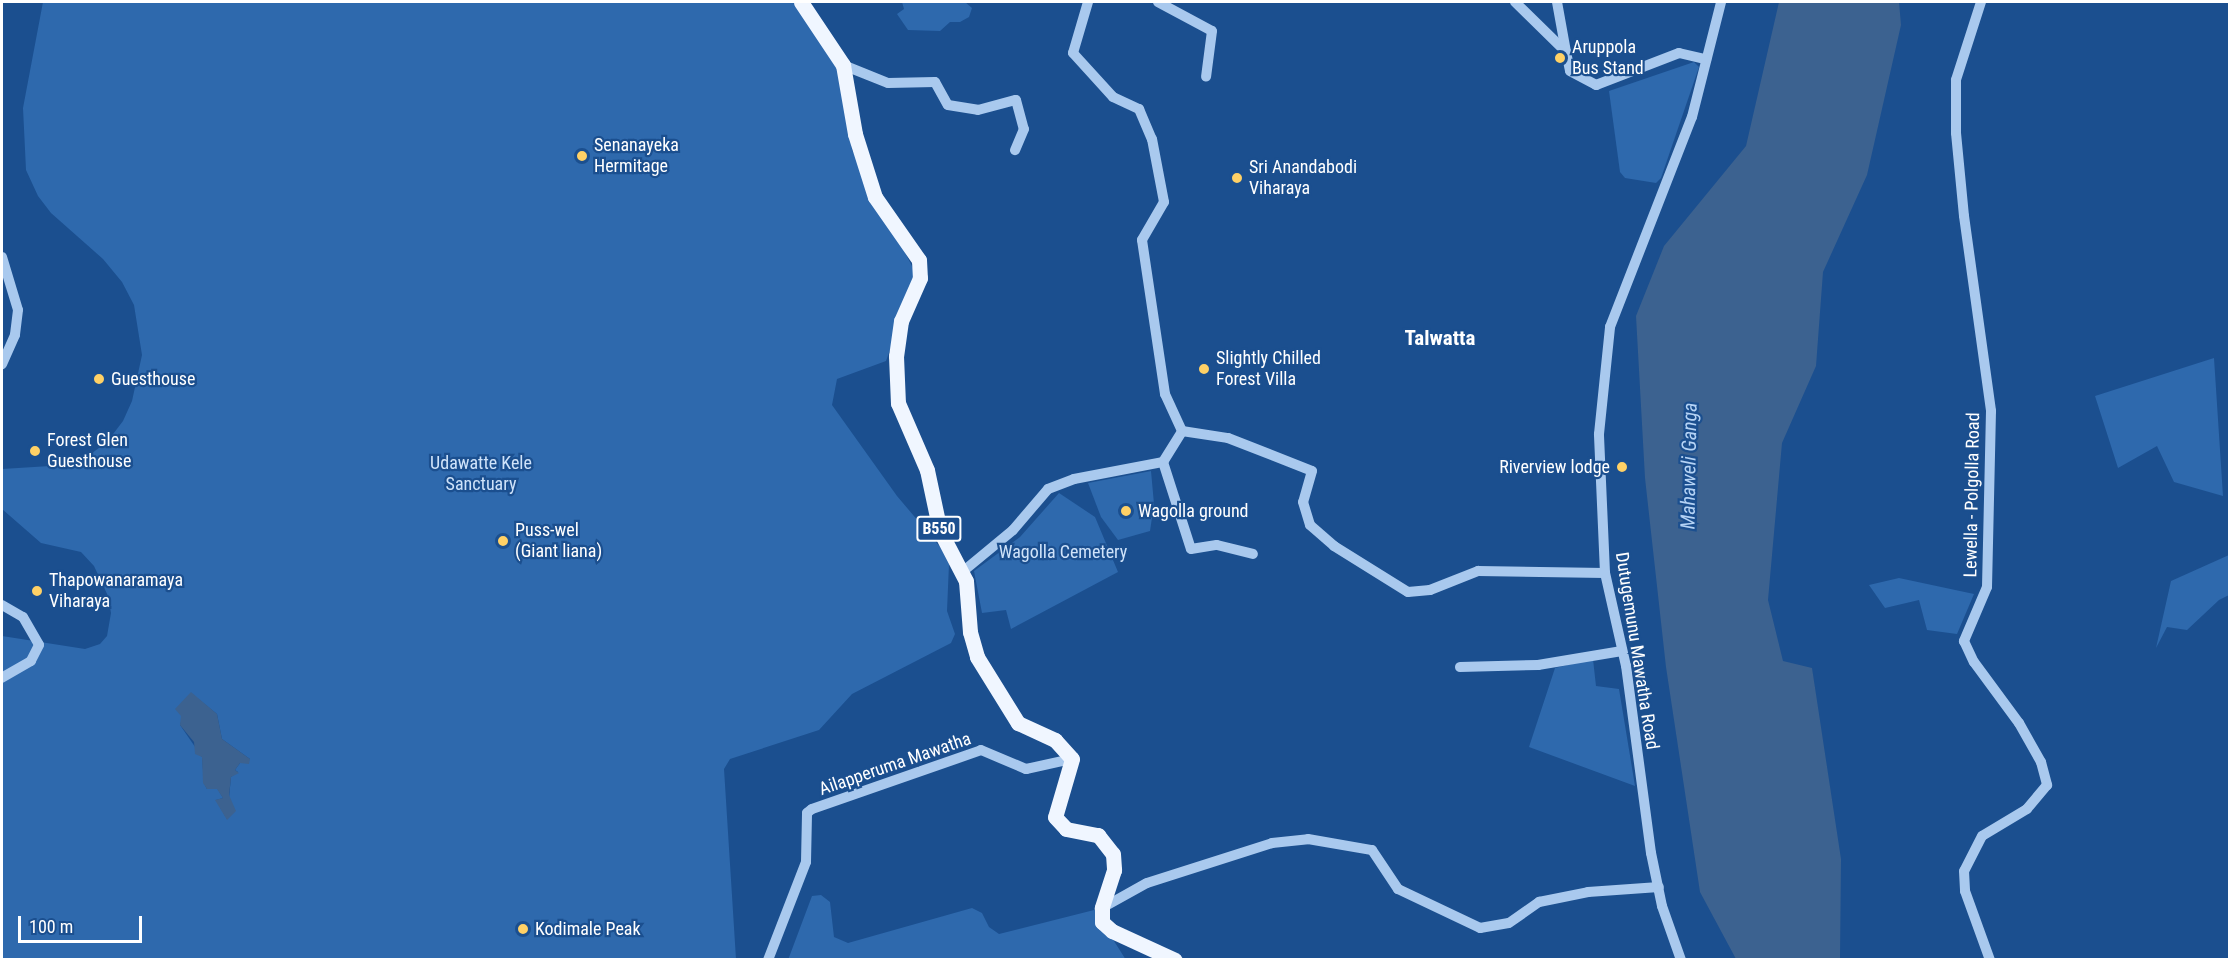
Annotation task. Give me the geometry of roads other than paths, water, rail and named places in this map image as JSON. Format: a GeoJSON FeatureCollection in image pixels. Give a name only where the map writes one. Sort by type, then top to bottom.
{"type":"FeatureCollection","features":[{"type":"Feature","properties":{"kind":"main road","name":"B550"},"geometry":{"type":"LineString","coordinates":[[801,2],[843,65],[866,178],[886,216],[919,260],[920,278],[901,321],[897,345],[898,403],[927,470],[940,531],[969,589],[970,632],[977,657],[1018,723],[1055,740],[1072,759]]}},
{"type":"Feature","properties":{"kind":"main road"},"geometry":{"type":"LineString","coordinates":[[1072,759],[1055,817],[1066,829],[1098,835],[1108,844],[1114,870],[1102,908],[1106,928],[1175,960]]}},
{"type":"Feature","properties":{"kind":"street"},"geometry":{"type":"LineString","coordinates":[[1088,2],[1073,53],[1113,97],[1139,109],[1152,139],[1164,202],[1142,240],[1165,394],[1182,431]]}},
{"type":"Feature","properties":{"kind":"street"},"geometry":{"type":"LineString","coordinates":[[1158,2],[1212,31],[1206,77]]}},
{"type":"Feature","properties":{"kind":"street"},"geometry":{"type":"LineString","coordinates":[[1515,2],[1566,52]]}},
{"type":"Feature","properties":{"kind":"street"},"geometry":{"type":"LineString","coordinates":[[1557,2],[1570,71],[1596,85],[1679,52],[1706,59]]}},
{"type":"Feature","properties":{"kind":"street","name":"Dutugemunu Mawatha Road"},"geometry":{"type":"LineString","coordinates":[[1681,960],[1659,887],[1622,651],[1605,573],[1599,434],[1610,327],[1692,117],[1721,2]]}},
{"type":"Feature","properties":{"kind":"street","name":"Lewella - Polgolla Road"},"geometry":{"type":"LineString","coordinates":[[1981,2],[1956,80],[1962,196],[1991,411],[1987,587],[1965,641],[1974,662],[2019,723],[2041,762],[2047,785],[2027,809],[1982,837],[1964,871],[1965,891],[1990,960]]}},
{"type":"Feature","properties":{"kind":"street"},"geometry":{"type":"LineString","coordinates":[[843,65],[888,83],[935,82],[948,105],[978,110],[1016,100],[1024,129],[1015,150]]}},
{"type":"Feature","properties":{"kind":"street"},"geometry":{"type":"LineString","coordinates":[[2,257],[18,310],[15,335],[2,364]]}},
{"type":"Feature","properties":{"kind":"street"},"geometry":{"type":"LineString","coordinates":[[961,573],[1013,530],[1048,489],[1074,478],[1163,462],[1182,431]]}},
{"type":"Feature","properties":{"kind":"street"},"geometry":{"type":"LineString","coordinates":[[1182,431],[1228,438],[1311,471],[1303,502],[1310,525],[1334,546],[1408,592],[1430,590],[1478,571],[1605,573]]}},
{"type":"Feature","properties":{"kind":"street"},"geometry":{"type":"LineString","coordinates":[[1163,462],[1191,549],[1217,545],[1253,554]]}},
{"type":"Feature","properties":{"kind":"street"},"geometry":{"type":"LineString","coordinates":[[2,605],[23,617],[39,645],[30,661],[2,678]]}},
{"type":"Feature","properties":{"kind":"street"},"geometry":{"type":"LineString","coordinates":[[1460,667],[1538,665],[1622,651]]}},
{"type":"Feature","properties":{"kind":"street","name":"Ailapperuma Mawatha"},"geometry":{"type":"LineString","coordinates":[[768,960],[806,862],[807,813],[812,809],[981,750],[1026,769],[1072,759]]}},
{"type":"Feature","properties":{"kind":"street"},"geometry":{"type":"LineString","coordinates":[[1102,908],[1147,883],[1272,843],[1308,839],[1372,850],[1398,889],[1480,928],[1509,923],[1539,902],[1588,892],[1659,887]]}},
{"type":"Feature","properties":{"kind":"water","name":"Mahaweli Ganga"},"geometry":{"type":"Polygon","coordinates":[[[1779,2],[1899,2],[1901,25],[1867,175],[1823,272],[1816,366],[1782,443],[1768,600],[1783,661],[1812,668],[1841,859],[1840,959],[1736,959],[1700,892],[1666,667],[1645,478],[1636,316],[1664,246],[1746,146],[1779,2]]]}},
{"type":"Feature","properties":{"kind":"water"},"geometry":{"type":"Polygon","coordinates":[[[191,692],[217,714],[222,739],[250,759],[249,764],[240,763],[235,770],[239,773],[231,777],[229,795],[236,811],[227,820],[215,800],[223,798],[217,789],[207,789],[203,783],[202,757],[195,754],[194,742],[180,725],[181,716],[175,709],[191,692]]]}},
{"type":"Feature","properties":{"kind":"place","name":"Aruppola Bus Stand"},"geometry":{"type":"Point","coordinates":[1560,58]}},
{"type":"Feature","properties":{"kind":"place","name":"Senanayeka Hermitage"},"geometry":{"type":"Point","coordinates":[582,156]}},
{"type":"Feature","properties":{"kind":"place","name":"Sri Anandabodi Viharaya"},"geometry":{"type":"Point","coordinates":[1237,178]}},
{"type":"Feature","properties":{"kind":"place","name":"Slightly Chilled Forest Villa"},"geometry":{"type":"Point","coordinates":[1204,369]}},
{"type":"Feature","properties":{"kind":"place","name":"Guesthouse"},"geometry":{"type":"Point","coordinates":[99,379]}},
{"type":"Feature","properties":{"kind":"place","name":"Forest Glen Guesthouse"},"geometry":{"type":"Point","coordinates":[35,451]}},
{"type":"Feature","properties":{"kind":"place","name":"Riverview lodge"},"geometry":{"type":"Point","coordinates":[1622,467]}},
{"type":"Feature","properties":{"kind":"place","name":"Wagolla ground"},"geometry":{"type":"Point","coordinates":[1126,511]}},
{"type":"Feature","properties":{"kind":"place","name":"Puss-wel (Giant liana)"},"geometry":{"type":"Point","coordinates":[503,541]}},
{"type":"Feature","properties":{"kind":"place","name":"Thapowanaramaya Viharaya"},"geometry":{"type":"Point","coordinates":[37,591]}},
{"type":"Feature","properties":{"kind":"place","name":"Kodimale Peak"},"geometry":{"type":"Point","coordinates":[523,929]}},
{"type":"Feature","properties":{"kind":"district","name":"Talwatta"},"geometry":{"type":"Point","coordinates":[1440,338]}},
{"type":"Feature","properties":{"kind":"park label","name":"Udawatte Kele Sanctuary"},"geometry":{"type":"Point","coordinates":[481,474]}},
{"type":"Feature","properties":{"kind":"park label","name":"Wagolla Cemetery"},"geometry":{"type":"Point","coordinates":[1063,552]}}]}
